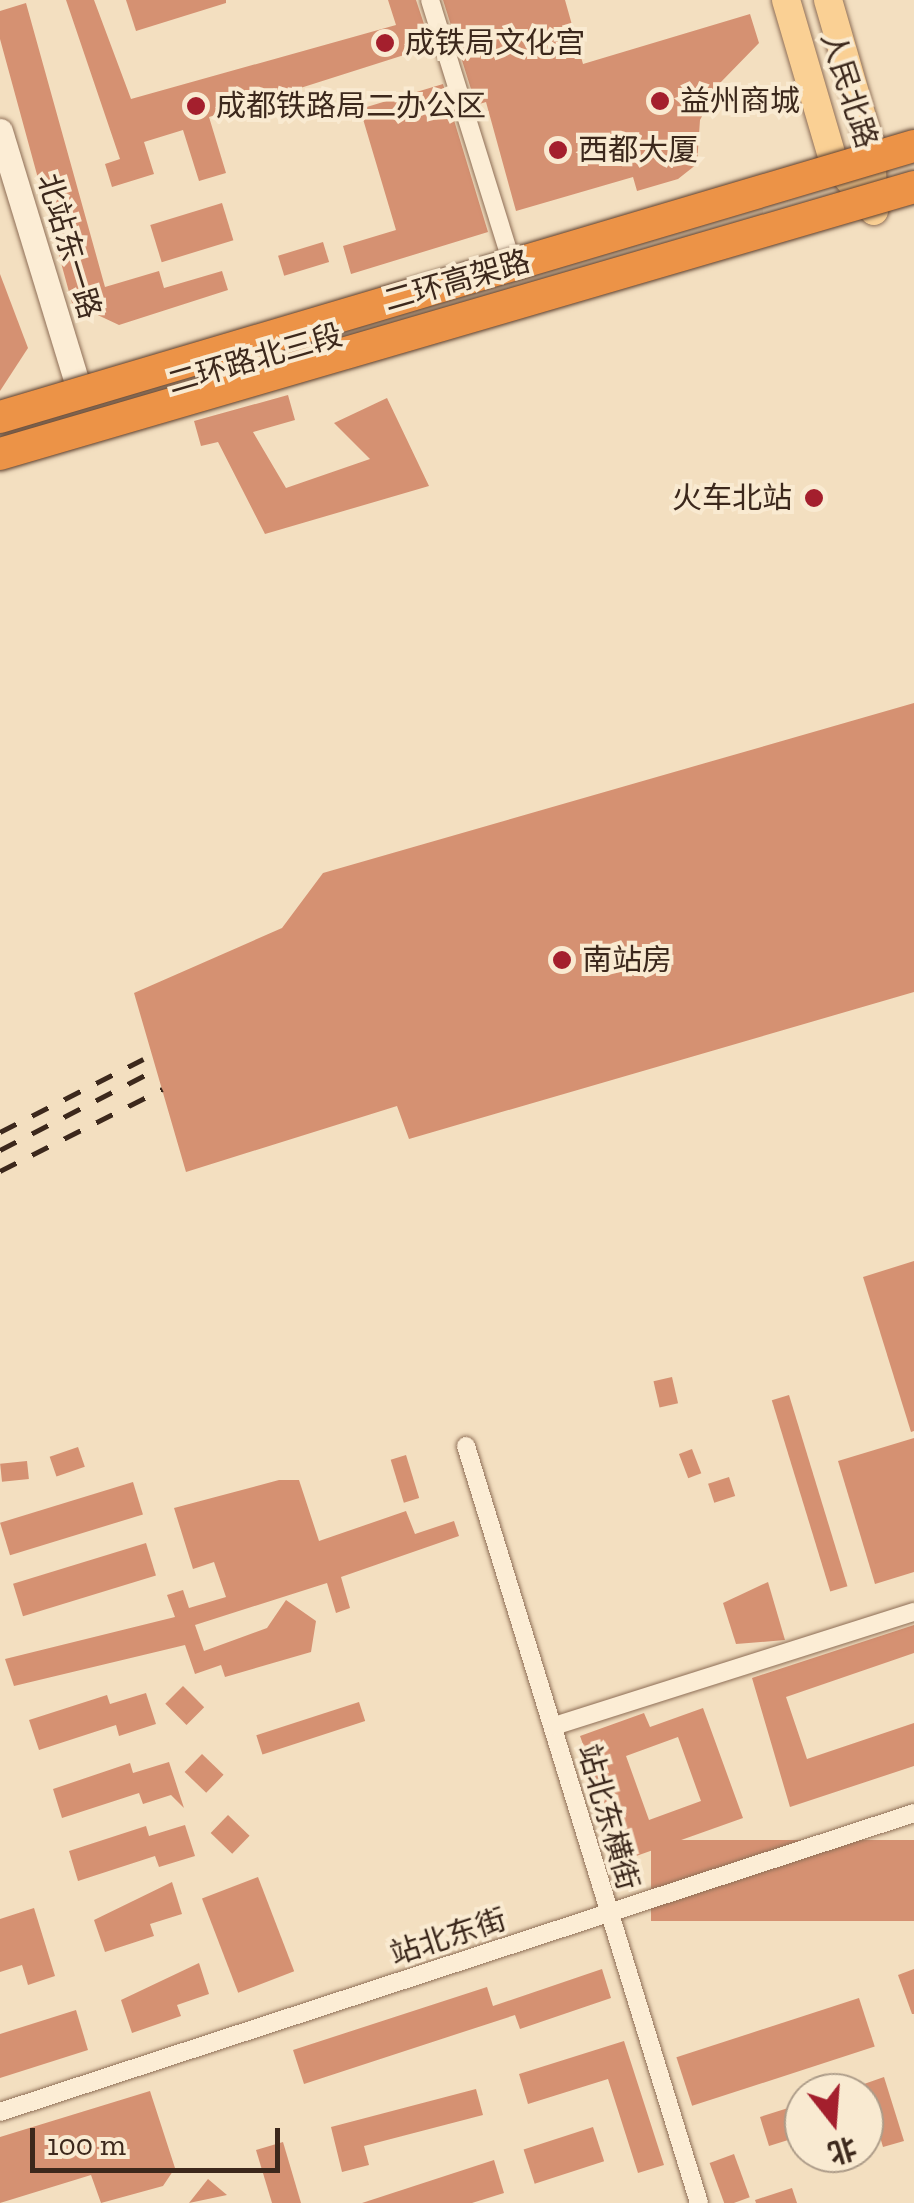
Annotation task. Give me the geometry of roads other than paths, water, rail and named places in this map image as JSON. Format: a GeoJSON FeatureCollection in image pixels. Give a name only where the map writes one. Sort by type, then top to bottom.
{"type":"FeatureCollection","features":[{"type":"Feature","properties":{"kind":"highway","name":"二环高架路"},"geometry":{"type":"LineString","coordinates":[[0,417],[914,146]]}},
{"type":"Feature","properties":{"kind":"highway","name":"二环高架路"},"geometry":{"type":"LineString","coordinates":[[0,454],[914,187]]}},
{"type":"Feature","properties":{"kind":"main road","name":"人民北路"},"geometry":{"type":"LineString","coordinates":[[786,0],[833,160],[874,212]]}},
{"type":"Feature","properties":{"kind":"main road","name":"人民北路"},"geometry":{"type":"LineString","coordinates":[[828,0],[872,148],[874,212]]}},
{"type":"Feature","properties":{"kind":"main road","name":"北站东一路"},"geometry":{"type":"LineString","coordinates":[[0,131],[76,380]]}},
{"type":"Feature","properties":{"kind":"main road","name":"二环路北三段"},"geometry":{"type":"LineString","coordinates":[[0,402],[914,136]]}},
{"type":"Feature","properties":{"kind":"main road","name":"二环路北三段"},"geometry":{"type":"LineString","coordinates":[[0,468],[914,200]]}},
{"type":"Feature","properties":{"kind":"street"},"geometry":{"type":"LineString","coordinates":[[430,0],[509,254]]}},
{"type":"Feature","properties":{"kind":"street","name":"站北东横街"},"geometry":{"type":"LineString","coordinates":[[466,1446],[698,2203]]}},
{"type":"Feature","properties":{"kind":"street"},"geometry":{"type":"LineString","coordinates":[[554,1726],[914,1612]]}},
{"type":"Feature","properties":{"kind":"street","name":"站北东街"},"geometry":{"type":"LineString","coordinates":[[0,2112],[914,1813]]}},
{"type":"Feature","properties":{"kind":"railway"},"geometry":{"type":"LineString","coordinates":[[0,1132],[143,1059]]}},
{"type":"Feature","properties":{"kind":"railway"},"geometry":{"type":"LineString","coordinates":[[0,1150],[157,1069]]}},
{"type":"Feature","properties":{"kind":"railway"},"geometry":{"type":"LineString","coordinates":[[0,1171],[162,1089]]}},
{"type":"Feature","properties":{"kind":"place","name":"成铁局文化宫"},"geometry":{"type":"Point","coordinates":[385,43]}},
{"type":"Feature","properties":{"kind":"place","name":"益州商城"},"geometry":{"type":"Point","coordinates":[660,101]}},
{"type":"Feature","properties":{"kind":"place","name":"成都铁路局二办公区"},"geometry":{"type":"Point","coordinates":[196,106]}},
{"type":"Feature","properties":{"kind":"place","name":"西都大厦"},"geometry":{"type":"Point","coordinates":[558,150]}},
{"type":"Feature","properties":{"kind":"place","name":"火车北站"},"geometry":{"type":"Point","coordinates":[814,498]}},
{"type":"Feature","properties":{"kind":"place","name":"南站房"},"geometry":{"type":"Point","coordinates":[562,960]}}]}
